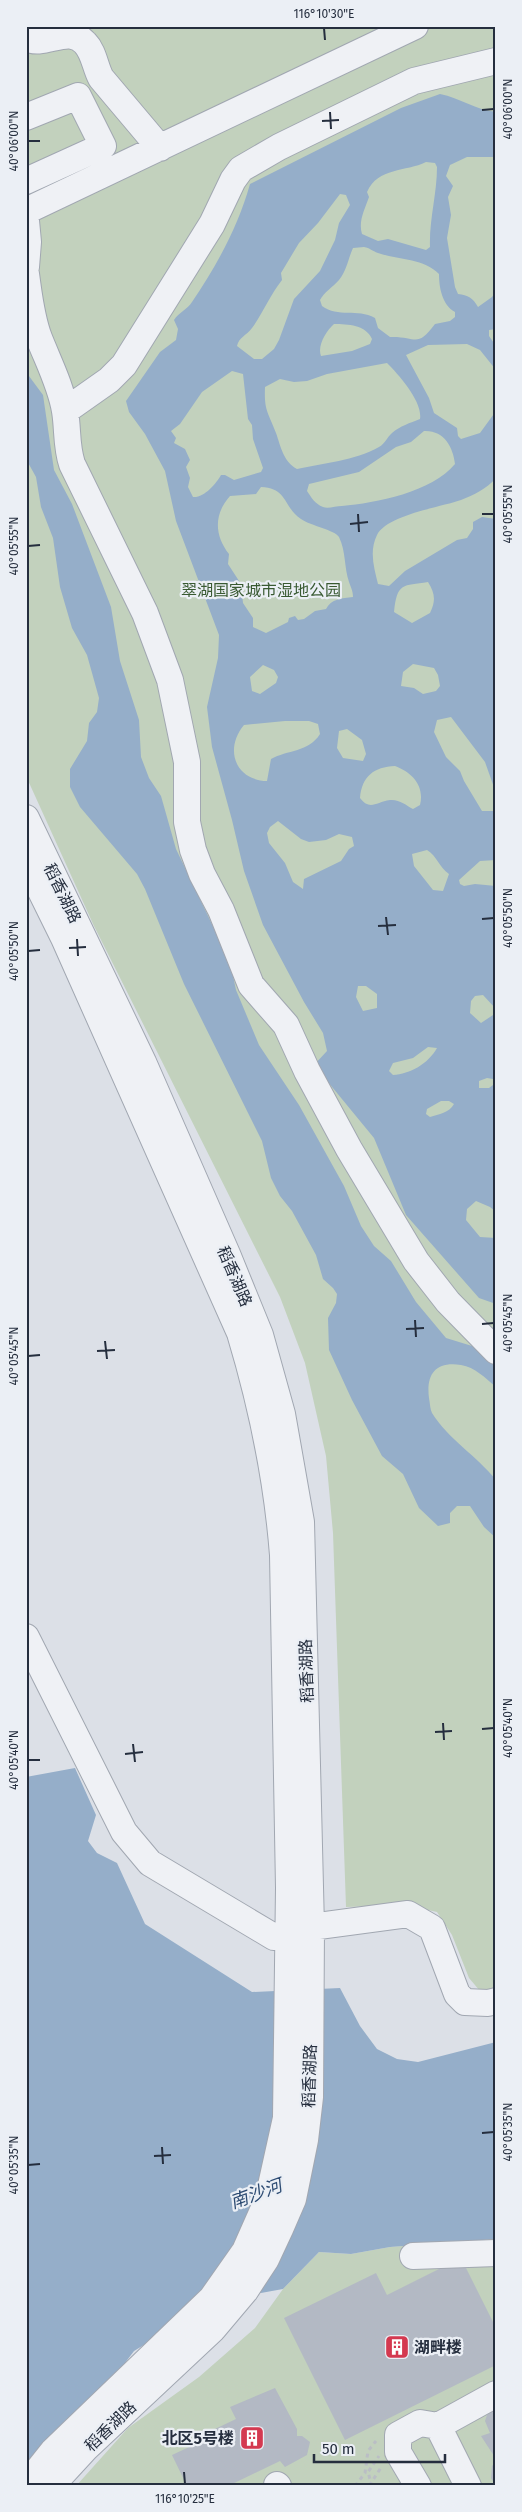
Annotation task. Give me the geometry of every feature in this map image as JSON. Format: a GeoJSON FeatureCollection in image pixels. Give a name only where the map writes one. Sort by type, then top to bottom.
{"type":"FeatureCollection","features":[{"type":"Feature","properties":{"kind":"street"},"geometry":{"type":"LineString","coordinates":[[26,211],[415,26]]}},
{"type":"Feature","properties":{"kind":"street"},"geometry":{"type":"LineString","coordinates":[[26,38],[43,40],[71,35],[81,39],[92,52],[101,78],[160,148]]}},
{"type":"Feature","properties":{"kind":"street"},"geometry":{"type":"LineString","coordinates":[[65,411],[109,380],[124,365],[212,224],[233,180],[242,169],[279,148],[414,81],[496,61]]}},
{"type":"Feature","properties":{"kind":"street"},"geometry":{"type":"LineString","coordinates":[[26,117],[78,96],[103,146],[26,181]]}},
{"type":"Feature","properties":{"kind":"street"},"geometry":{"type":"LineString","coordinates":[[26,221],[28,242],[26,267]]}},
{"type":"Feature","properties":{"kind":"street"},"geometry":{"type":"LineString","coordinates":[[26,274],[30,304],[38,336],[52,369],[65,411],[67,447],[72,464],[145,613],[170,680],[187,762],[187,822],[193,850],[202,874],[221,910],[247,978],[251,986],[286,1025],[307,1071],[349,1149],[416,1261],[448,1302],[496,1351]]}},
{"type":"Feature","properties":{"kind":"street","name":"稻香湖路"},"geometry":{"type":"LineString","coordinates":[[26,818],[142,1062],[226,1254],[260,1335],[282,1414],[300,1522],[299,1930]]}},
{"type":"Feature","properties":{"kind":"street","name":"稻香湖路"},"geometry":{"type":"LineString","coordinates":[[26,862],[64,938],[240,1333],[269,1442],[278,1502],[283,1555],[300,1970],[310,2097],[305,2140],[293,2199],[266,2259],[245,2291],[213,2329],[172,2353],[53,2451],[26,2486]]}},
{"type":"Feature","properties":{"kind":"street"},"geometry":{"type":"LineString","coordinates":[[26,1637],[124,1832],[150,1863],[274,1937],[299,1930],[408,1914],[432,1928],[457,1994],[465,2002],[488,2003],[496,2001]]}},
{"type":"Feature","properties":{"kind":"street"},"geometry":{"type":"LineString","coordinates":[[413,2256],[496,2253]]}},
{"type":"Feature","properties":{"kind":"street","name":"稻香湖路"},"geometry":{"type":"LineString","coordinates":[[51,2486],[105,2430],[172,2353]]}},
{"type":"Feature","properties":{"kind":"street"},"geometry":{"type":"LineString","coordinates":[[418,2486],[398,2452],[398,2435],[420,2423],[438,2426],[496,2394]]}},
{"type":"Feature","properties":{"kind":"street"},"geometry":{"type":"LineString","coordinates":[[438,2426],[468,2486]]}},
{"type":"Feature","properties":{"kind":"path"},"geometry":{"type":"LineString","coordinates":[[356,2486],[365,2473],[368,2451],[372,2443],[398,2435]]}},
{"type":"Feature","properties":{"kind":"path"},"geometry":{"type":"LineString","coordinates":[[372,2486],[373,2480]]}},
{"type":"Feature","properties":{"kind":"green space","name":"翠湖国家城市湿地公园"},"geometry":{"type":"Polygon","coordinates":[[[26,26],[496,26],[496,1991],[480,1991],[469,1978],[452,1935],[437,1912],[406,1905],[346,1907],[333,1533],[326,1456],[305,1363],[280,1297],[94,926],[26,776],[26,26]]]}},
{"type":"Feature","properties":{"kind":"green space"},"geometry":{"type":"Polygon","coordinates":[[[496,2239],[496,2486],[76,2486],[128,2428],[199,2377],[255,2328],[283,2289],[319,2252],[351,2254],[390,2247],[496,2239]]]}},
{"type":"Feature","properties":{"kind":"water"},"geometry":{"type":"Polygon","coordinates":[[[440,94],[496,112],[496,157],[467,157],[450,165],[446,176],[453,186],[448,197],[451,215],[447,238],[455,287],[458,294],[470,298],[478,307],[492,297],[496,291],[496,329],[489,330],[489,336],[496,346],[496,370],[480,350],[467,344],[428,345],[406,355],[429,398],[434,413],[457,428],[458,436],[461,439],[480,433],[496,411],[496,478],[475,494],[466,498],[392,522],[377,535],[373,553],[378,584],[389,586],[405,571],[457,540],[467,538],[473,529],[473,522],[482,517],[496,519],[496,793],[485,762],[451,717],[437,720],[434,732],[446,757],[460,771],[482,811],[496,811],[496,860],[480,861],[459,880],[460,884],[464,886],[475,884],[496,886],[496,1009],[483,995],[475,996],[471,1001],[470,1013],[481,1023],[496,1013],[496,1212],[476,1201],[467,1209],[466,1220],[480,1237],[496,1238],[496,1304],[479,1298],[406,1215],[374,1138],[314,1065],[327,1051],[323,1033],[304,1002],[263,925],[244,871],[212,747],[207,707],[218,658],[219,635],[176,521],[165,471],[145,434],[129,412],[126,401],[160,352],[176,340],[178,329],[174,320],[190,305],[218,260],[233,230],[250,184],[401,108],[440,94]],[[426,162],[393,171],[378,178],[367,192],[369,197],[361,220],[362,234],[378,241],[388,239],[426,250],[430,247],[437,167],[435,163],[426,162]],[[340,194],[318,223],[299,243],[281,273],[282,280],[250,331],[239,341],[237,346],[254,359],[262,359],[274,349],[294,299],[320,271],[335,240],[339,223],[350,205],[346,195],[340,194]],[[364,247],[353,248],[346,268],[337,283],[320,300],[322,306],[328,310],[368,315],[375,318],[378,328],[390,337],[416,340],[429,332],[435,324],[450,321],[455,317],[455,312],[447,305],[442,295],[439,274],[426,265],[378,253],[364,247]],[[334,324],[325,335],[320,348],[321,356],[352,351],[370,344],[372,339],[361,328],[345,324],[334,324]],[[387,363],[327,374],[307,381],[294,382],[280,379],[265,387],[265,401],[283,453],[292,466],[297,469],[349,459],[369,452],[381,446],[398,428],[420,419],[420,412],[414,397],[387,363]],[[232,371],[202,392],[180,424],[171,431],[176,438],[174,443],[185,449],[190,460],[186,467],[190,478],[188,487],[193,497],[205,493],[221,475],[234,480],[261,472],[263,468],[253,439],[252,425],[248,419],[243,374],[232,371]],[[424,431],[411,442],[396,447],[359,472],[309,484],[307,491],[315,502],[325,508],[371,502],[418,489],[445,474],[455,464],[450,446],[446,441],[437,433],[424,431]],[[261,487],[256,494],[230,496],[221,511],[218,525],[219,533],[224,547],[229,554],[228,564],[241,584],[243,603],[253,618],[253,627],[266,633],[288,622],[289,618],[295,616],[298,620],[304,619],[315,611],[326,609],[334,601],[353,597],[339,537],[333,532],[301,519],[291,509],[281,494],[270,488],[261,487]],[[428,582],[403,587],[397,595],[394,612],[412,623],[430,613],[434,597],[428,582]],[[413,664],[403,672],[401,686],[414,688],[423,694],[436,691],[440,686],[438,675],[434,668],[413,664]],[[263,665],[250,677],[252,691],[260,694],[276,683],[278,677],[274,670],[263,665]],[[309,721],[244,725],[238,734],[234,753],[240,769],[256,779],[267,781],[271,759],[310,744],[320,734],[318,724],[309,721]],[[347,729],[339,731],[337,748],[343,758],[363,761],[366,754],[362,740],[347,729]],[[395,766],[375,771],[366,778],[363,784],[360,798],[364,802],[374,805],[396,800],[413,809],[420,805],[419,785],[406,772],[395,766]],[[278,821],[270,827],[267,833],[269,843],[285,863],[293,882],[303,889],[304,879],[341,861],[349,849],[354,846],[352,837],[339,834],[326,840],[309,842],[301,839],[278,821]],[[427,850],[412,854],[414,866],[433,890],[443,891],[449,874],[427,850]],[[358,986],[356,997],[363,1011],[377,1008],[377,994],[366,986],[358,986]],[[428,1047],[413,1058],[393,1063],[389,1071],[393,1075],[406,1073],[429,1059],[437,1048],[428,1047]],[[487,1078],[479,1081],[479,1088],[489,1088],[493,1085],[493,1079],[487,1078]],[[441,1101],[427,1109],[426,1114],[430,1117],[447,1111],[454,1104],[449,1101],[441,1101]]]}},
{"type":"Feature","properties":{"kind":"water"},"geometry":{"type":"Polygon","coordinates":[[[26,372],[43,395],[54,470],[72,504],[111,607],[120,661],[139,720],[141,757],[149,778],[161,796],[176,849],[230,962],[236,990],[259,1045],[299,1105],[344,1186],[361,1226],[374,1246],[391,1261],[416,1302],[446,1338],[472,1346],[496,1363],[496,1387],[471,1368],[452,1364],[445,1365],[434,1371],[428,1390],[431,1411],[439,1422],[496,1480],[496,1538],[484,1527],[470,1506],[457,1506],[450,1513],[450,1523],[438,1526],[419,1508],[403,1474],[382,1456],[352,1400],[329,1350],[328,1318],[336,1303],[337,1294],[323,1279],[316,1255],[271,1178],[262,1141],[184,984],[145,889],[137,874],[80,807],[70,787],[70,769],[87,741],[89,723],[97,712],[99,698],[87,655],[72,628],[60,587],[53,538],[41,507],[36,477],[26,459],[26,372]]]}},
{"type":"Feature","properties":{"kind":"water","name":"南沙河"},"geometry":{"type":"Polygon","coordinates":[[[75,1768],[96,1815],[88,1841],[97,1853],[117,1863],[145,1924],[252,1992],[340,1988],[360,2026],[377,2049],[397,2059],[418,2062],[496,2042],[496,2239],[390,2247],[351,2254],[319,2252],[283,2289],[216,2301],[134,2351],[43,2471],[26,2486],[26,1777],[75,1768]]]}},
{"type":"Feature","properties":{"kind":"building","name":"湖畔楼"},"geometry":{"type":"Polygon","coordinates":[[[461,2258],[496,2328],[496,2365],[345,2440],[284,2318],[376,2273],[387,2295],[461,2258]]]}},
{"type":"Feature","properties":{"kind":"building","name":"北区5号楼"},"geometry":{"type":"Polygon","coordinates":[[[275,2388],[297,2429],[297,2436],[302,2436],[310,2442],[307,2455],[285,2467],[280,2461],[228,2486],[187,2486],[172,2455],[200,2442],[198,2437],[236,2419],[230,2407],[275,2388]]]}},
{"type":"Feature","properties":{"kind":"building"},"geometry":{"type":"Polygon","coordinates":[[[496,2409],[496,2459],[481,2436],[490,2433],[485,2421],[487,2415],[496,2409]]]}},
{"type":"Feature","properties":{"kind":"building"},"geometry":{"type":"Polygon","coordinates":[[[496,2460],[496,2486],[491,2478],[492,2466],[496,2460]]]}},
{"type":"Feature","properties":{"kind":"place","name":"湖畔楼"},"geometry":{"type":"Point","coordinates":[397,2347]}},
{"type":"Feature","properties":{"kind":"place","name":"北区5号楼"},"geometry":{"type":"Point","coordinates":[252,2438]}}]}
